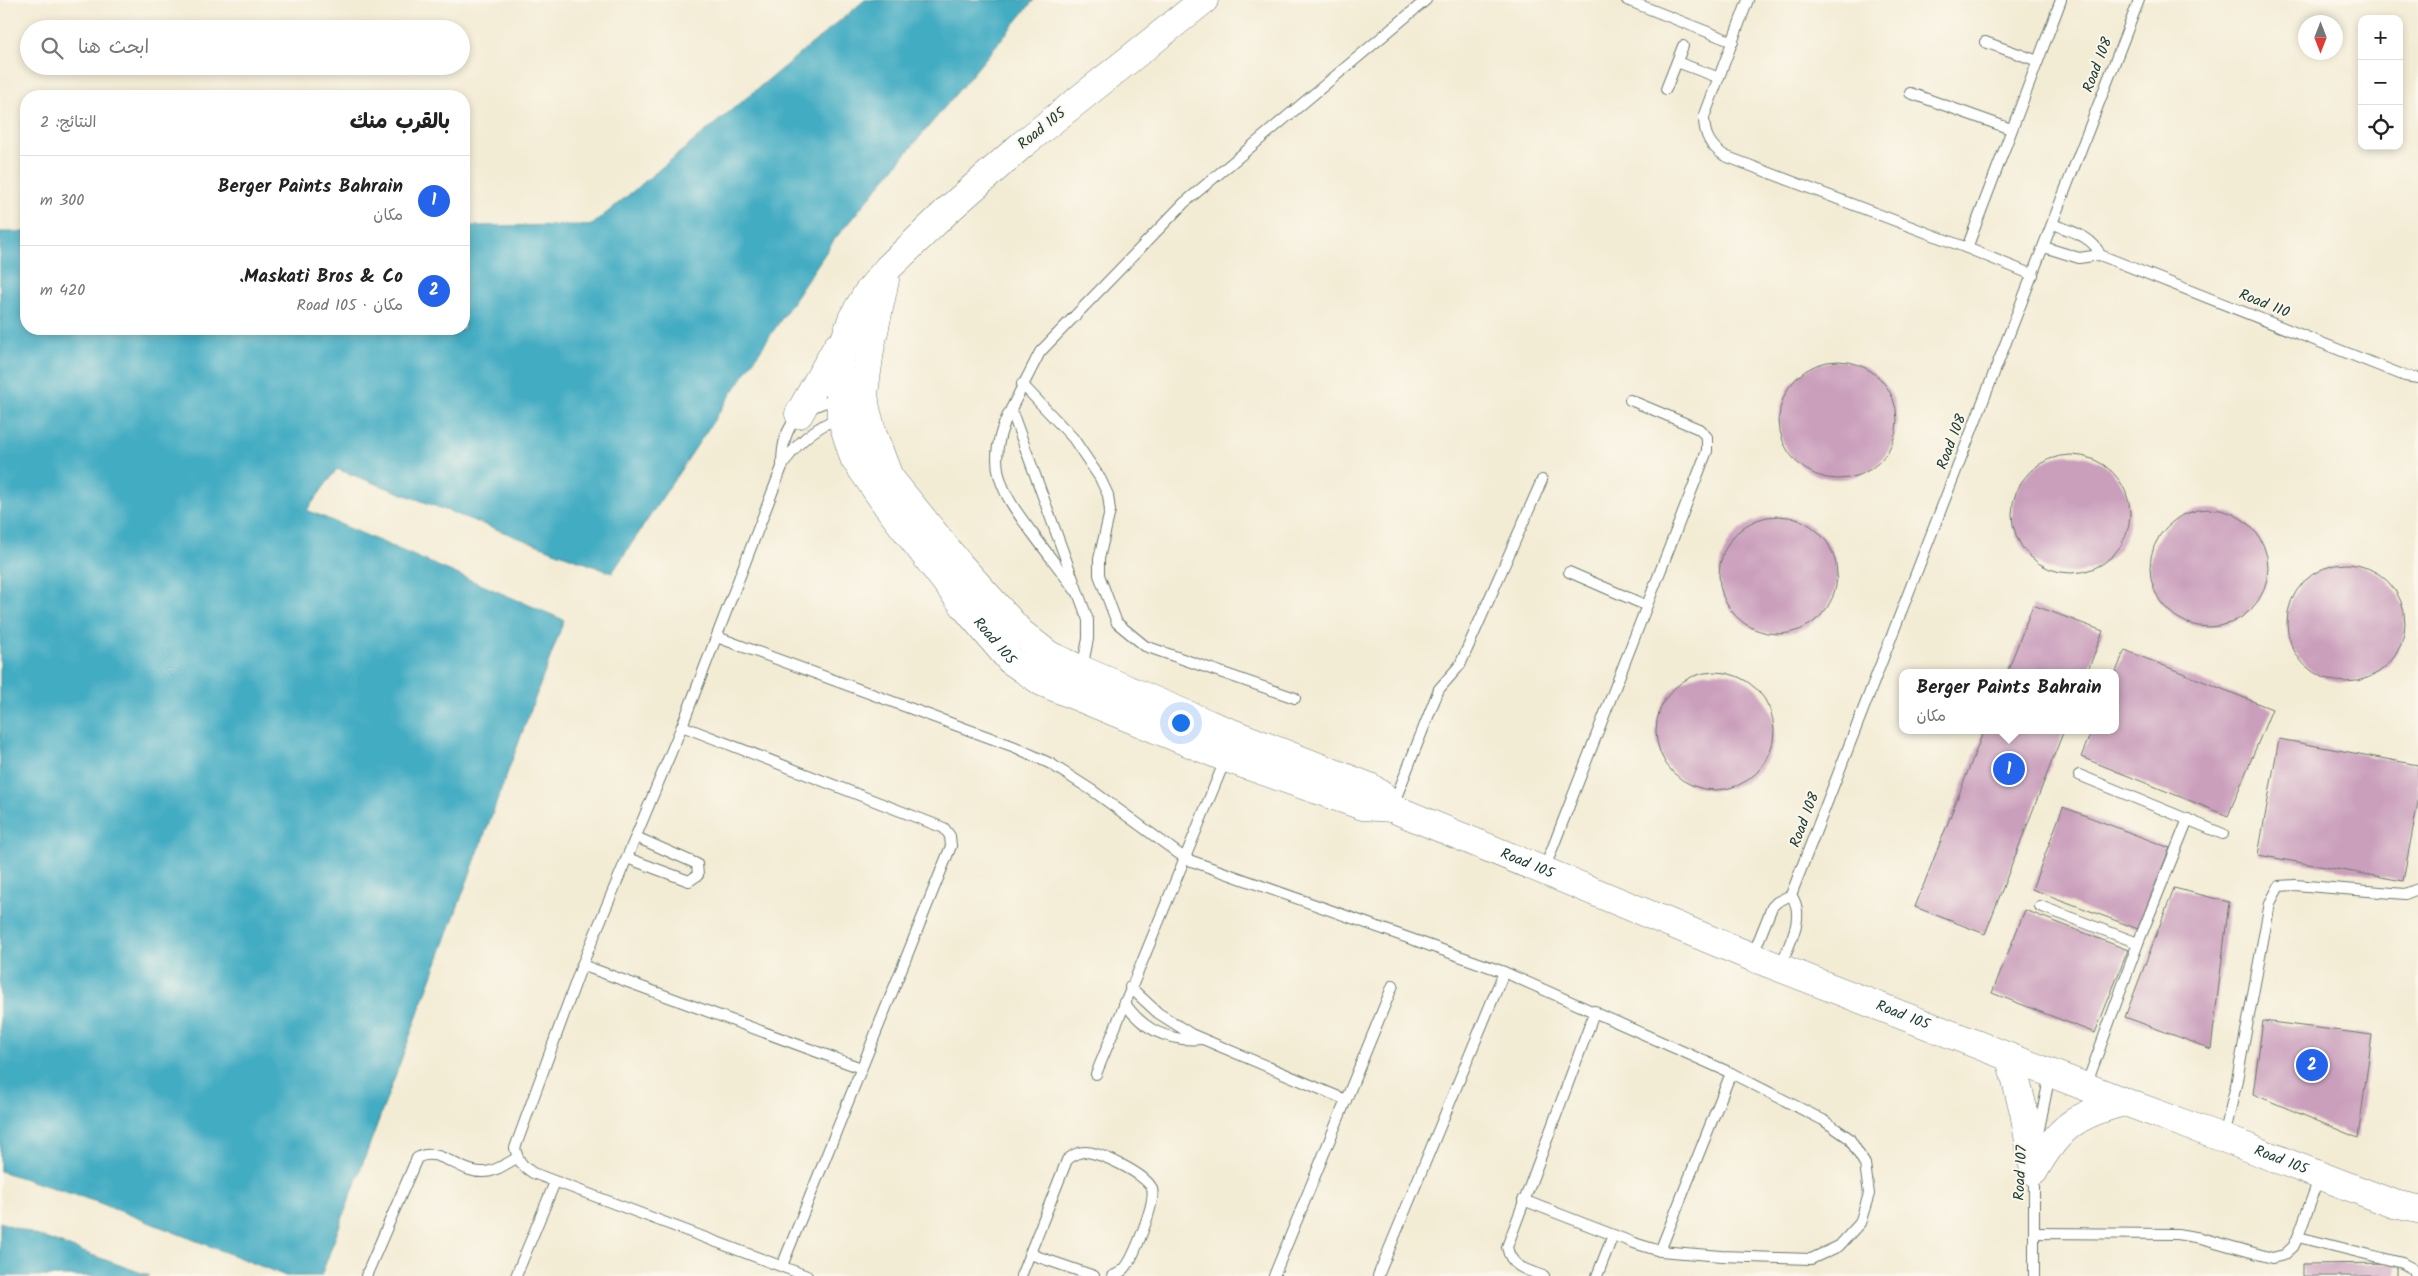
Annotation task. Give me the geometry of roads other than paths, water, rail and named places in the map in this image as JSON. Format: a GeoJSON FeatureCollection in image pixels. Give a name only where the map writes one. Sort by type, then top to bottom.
{"type":"FeatureCollection","features":[{"type":"Feature","properties":{"kind":"street","name":"Road 105"},"geometry":{"type":"LineString","coordinates":[[853,404],[839,372],[843,345],[852,319],[868,292],[888,268],[948,210],[1023,144],[1204,0]]}},
{"type":"Feature","properties":{"kind":"street","name":"Road 105"},"geometry":{"type":"LineString","coordinates":[[888,268],[853,404],[854,458],[888,507],[964,607],[1010,660],[1042,682],[1077,682],[1205,735],[1370,787],[1382,795],[1392,808]]}},
{"type":"Feature","properties":{"kind":"street"},"geometry":{"type":"LineString","coordinates":[[799,414],[812,395],[852,319]]}},
{"type":"Feature","properties":{"kind":"street","name":"Road 105"},"geometry":{"type":"LineString","coordinates":[[1205,735],[1226,758],[1363,806],[1392,808],[1752,957],[2050,1074],[2394,1204],[2418,1209]]}},
{"type":"Feature","properties":{"kind":"street"},"geometry":{"type":"LineString","coordinates":[[2010,1058],[2024,1112],[2034,1171]]}},
{"type":"Feature","properties":{"kind":"street"},"geometry":{"type":"LineString","coordinates":[[2034,1171],[2048,1145],[2069,1124],[2095,1109],[2125,1102]]}},
{"type":"Feature","properties":{"kind":"lane"},"geometry":{"type":"LineString","coordinates":[[1081,598],[1007,498],[997,469],[1000,429],[1040,352],[1184,203],[1426,0]]}},
{"type":"Feature","properties":{"kind":"lane"},"geometry":{"type":"LineString","coordinates":[[1627,0],[1733,42]]}},
{"type":"Feature","properties":{"kind":"lane"},"geometry":{"type":"LineString","coordinates":[[1748,0],[1704,117],[1706,134],[1715,150],[1725,156],[2033,275]]}},
{"type":"Feature","properties":{"kind":"lane"},"geometry":{"type":"LineString","coordinates":[[1967,248],[2061,0]]}},
{"type":"Feature","properties":{"kind":"lane","name":"Road 108"},"geometry":{"type":"LineString","coordinates":[[1791,895],[2139,0]]}},
{"type":"Feature","properties":{"kind":"lane"},"geometry":{"type":"LineString","coordinates":[[1985,42],[2038,61]]}},
{"type":"Feature","properties":{"kind":"lane"},"geometry":{"type":"LineString","coordinates":[[1666,89],[1684,46]]}},
{"type":"Feature","properties":{"kind":"lane"},"geometry":{"type":"LineString","coordinates":[[1677,62],[1718,77]]}},
{"type":"Feature","properties":{"kind":"lane"},"geometry":{"type":"LineString","coordinates":[[1910,93],[2011,130]]}},
{"type":"Feature","properties":{"kind":"lane","name":"Road 110"},"geometry":{"type":"LineString","coordinates":[[2053,224],[2089,239],[2098,249],[2100,255]]}},
{"type":"Feature","properties":{"kind":"lane","name":"Road 110"},"geometry":{"type":"LineString","coordinates":[[2044,247],[2080,258],[2100,255],[2405,376],[2418,378]]}},
{"type":"Feature","properties":{"kind":"lane"},"geometry":{"type":"LineString","coordinates":[[1022,384],[1073,438],[1100,478],[1108,496],[1110,511],[1100,559],[1099,575],[1117,623],[1145,646],[1295,698]]}},
{"type":"Feature","properties":{"kind":"lane"},"geometry":{"type":"LineString","coordinates":[[1543,871],[1645,605],[1707,451],[1707,437],[1699,429],[1630,400]]}},
{"type":"Feature","properties":{"kind":"lane"},"geometry":{"type":"LineString","coordinates":[[782,467],[787,433],[799,414],[824,402],[853,404]]}},
{"type":"Feature","properties":{"kind":"lane"},"geometry":{"type":"LineString","coordinates":[[807,1276],[555,1182],[523,1167],[517,1158],[515,1148],[582,965],[682,726],[782,467],[788,456],[806,436],[853,404]]}},
{"type":"Feature","properties":{"kind":"lane"},"geometry":{"type":"LineString","coordinates":[[1011,409],[1088,620],[1088,639],[1077,682]]}},
{"type":"Feature","properties":{"kind":"lane"},"geometry":{"type":"LineString","coordinates":[[1392,808],[1440,689],[1460,664],[1542,480]]}},
{"type":"Feature","properties":{"kind":"lane"},"geometry":{"type":"LineString","coordinates":[[1569,572],[1645,605]]}},
{"type":"Feature","properties":{"kind":"lane"},"geometry":{"type":"LineString","coordinates":[[717,637],[1015,747],[1051,764],[1093,791],[1186,859],[1504,972],[1731,1073],[1823,1120],[1849,1138],[1865,1164],[1869,1194],[1860,1223],[1839,1246],[1812,1259],[1721,1256],[1660,1250],[1613,1235],[1522,1200]]}},
{"type":"Feature","properties":{"kind":"lane"},"geometry":{"type":"LineString","coordinates":[[682,726],[944,828],[950,836],[951,846],[782,1266]]}},
{"type":"Feature","properties":{"kind":"lane"},"geometry":{"type":"LineString","coordinates":[[1096,1074],[1130,987],[1186,859],[1226,758]]}},
{"type":"Feature","properties":{"kind":"lane"},"geometry":{"type":"LineString","coordinates":[[2079,775],[2223,834]]}},
{"type":"Feature","properties":{"kind":"lane"},"geometry":{"type":"LineString","coordinates":[[2085,1087],[2138,943],[2188,819]]}},
{"type":"Feature","properties":{"kind":"lane"},"geometry":{"type":"LineString","coordinates":[[627,858],[689,881],[698,875],[699,870],[692,861],[636,837]]}},
{"type":"Feature","properties":{"kind":"lane"},"geometry":{"type":"LineString","coordinates":[[2223,1138],[2236,1085],[2270,903],[2279,886],[2295,885],[2405,894],[2418,889]]}},
{"type":"Feature","properties":{"kind":"lane"},"geometry":{"type":"LineString","coordinates":[[1752,957],[1772,908],[1778,902],[1791,895],[1796,902],[1798,917],[1780,967]]}},
{"type":"Feature","properties":{"kind":"lane"},"geometry":{"type":"LineString","coordinates":[[2040,906],[2138,943]]}},
{"type":"Feature","properties":{"kind":"lane"},"geometry":{"type":"LineString","coordinates":[[582,965],[861,1068]]}},
{"type":"Feature","properties":{"kind":"lane"},"geometry":{"type":"LineString","coordinates":[[1378,1276],[1504,972]]}},
{"type":"Feature","properties":{"kind":"lane"},"geometry":{"type":"LineString","coordinates":[[1274,1276],[1393,985]]}},
{"type":"Feature","properties":{"kind":"lane"},"geometry":{"type":"LineString","coordinates":[[1130,987],[1164,1017],[1203,1039],[1346,1100]]}},
{"type":"Feature","properties":{"kind":"lane"},"geometry":{"type":"LineString","coordinates":[[1124,1002],[1140,1022],[1163,1036],[1176,1040],[1203,1039]]}},
{"type":"Feature","properties":{"kind":"lane"},"geometry":{"type":"LineString","coordinates":[[1544,1276],[1516,1265],[1509,1257],[1507,1246],[1522,1200],[1595,1011]]}},
{"type":"Feature","properties":{"kind":"lane"},"geometry":{"type":"LineString","coordinates":[[1660,1250],[1731,1073]]}},
{"type":"Feature","properties":{"kind":"lane","name":"Road 107"},"geometry":{"type":"LineString","coordinates":[[2034,1276],[2034,1171],[2039,1122],[2050,1074]]}},
{"type":"Feature","properties":{"kind":"lane"},"geometry":{"type":"LineString","coordinates":[[1022,1276],[1067,1160],[1076,1154],[1086,1152],[1136,1172],[1146,1179],[1152,1190],[1153,1202],[1131,1257],[1125,1268],[1112,1276]]}},
{"type":"Feature","properties":{"kind":"lane"},"geometry":{"type":"LineString","coordinates":[[366,1276],[417,1158],[429,1154],[469,1170],[484,1173],[517,1158]]}},
{"type":"Feature","properties":{"kind":"lane"},"geometry":{"type":"LineString","coordinates":[[2034,1233],[2177,1234],[2201,1238],[2272,1258],[2284,1255],[2293,1246],[2320,1176]]}},
{"type":"Feature","properties":{"kind":"lane"},"geometry":{"type":"LineString","coordinates":[[516,1276],[555,1182]]}},
{"type":"Feature","properties":{"kind":"lane"},"geometry":{"type":"LineString","coordinates":[[1597,1276],[1613,1235]]}},
{"type":"Feature","properties":{"kind":"lane"},"geometry":{"type":"LineString","coordinates":[[2298,1237],[2402,1263],[2413,1269],[2416,1276]]}},
{"type":"Feature","properties":{"kind":"lane"},"geometry":{"type":"LineString","coordinates":[[1030,1254],[1094,1276]]}},
{"type":"Feature","properties":{"kind":"water"},"geometry":{"type":"Polygon","coordinates":[[[865,0],[1034,0],[834,240],[612,573],[337,469],[307,510],[564,620],[321,1276],[286,1276],[97,1202],[0,1171],[0,232],[20,232],[20,335],[470,335],[470,226],[592,225],[865,0]]]}},
{"type":"Feature","properties":{"kind":"water"},"geometry":{"type":"Polygon","coordinates":[[[0,1222],[150,1276],[0,1276],[0,1222]]]}},
{"type":"Feature","properties":{"kind":"place","name":"Berger Paints Bahrain"},"geometry":{"type":"Point","coordinates":[2009,769]}},
{"type":"Feature","properties":{"kind":"place","name":"Maskati Bros & Co."},"geometry":{"type":"Point","coordinates":[2312,1065]}}]}
